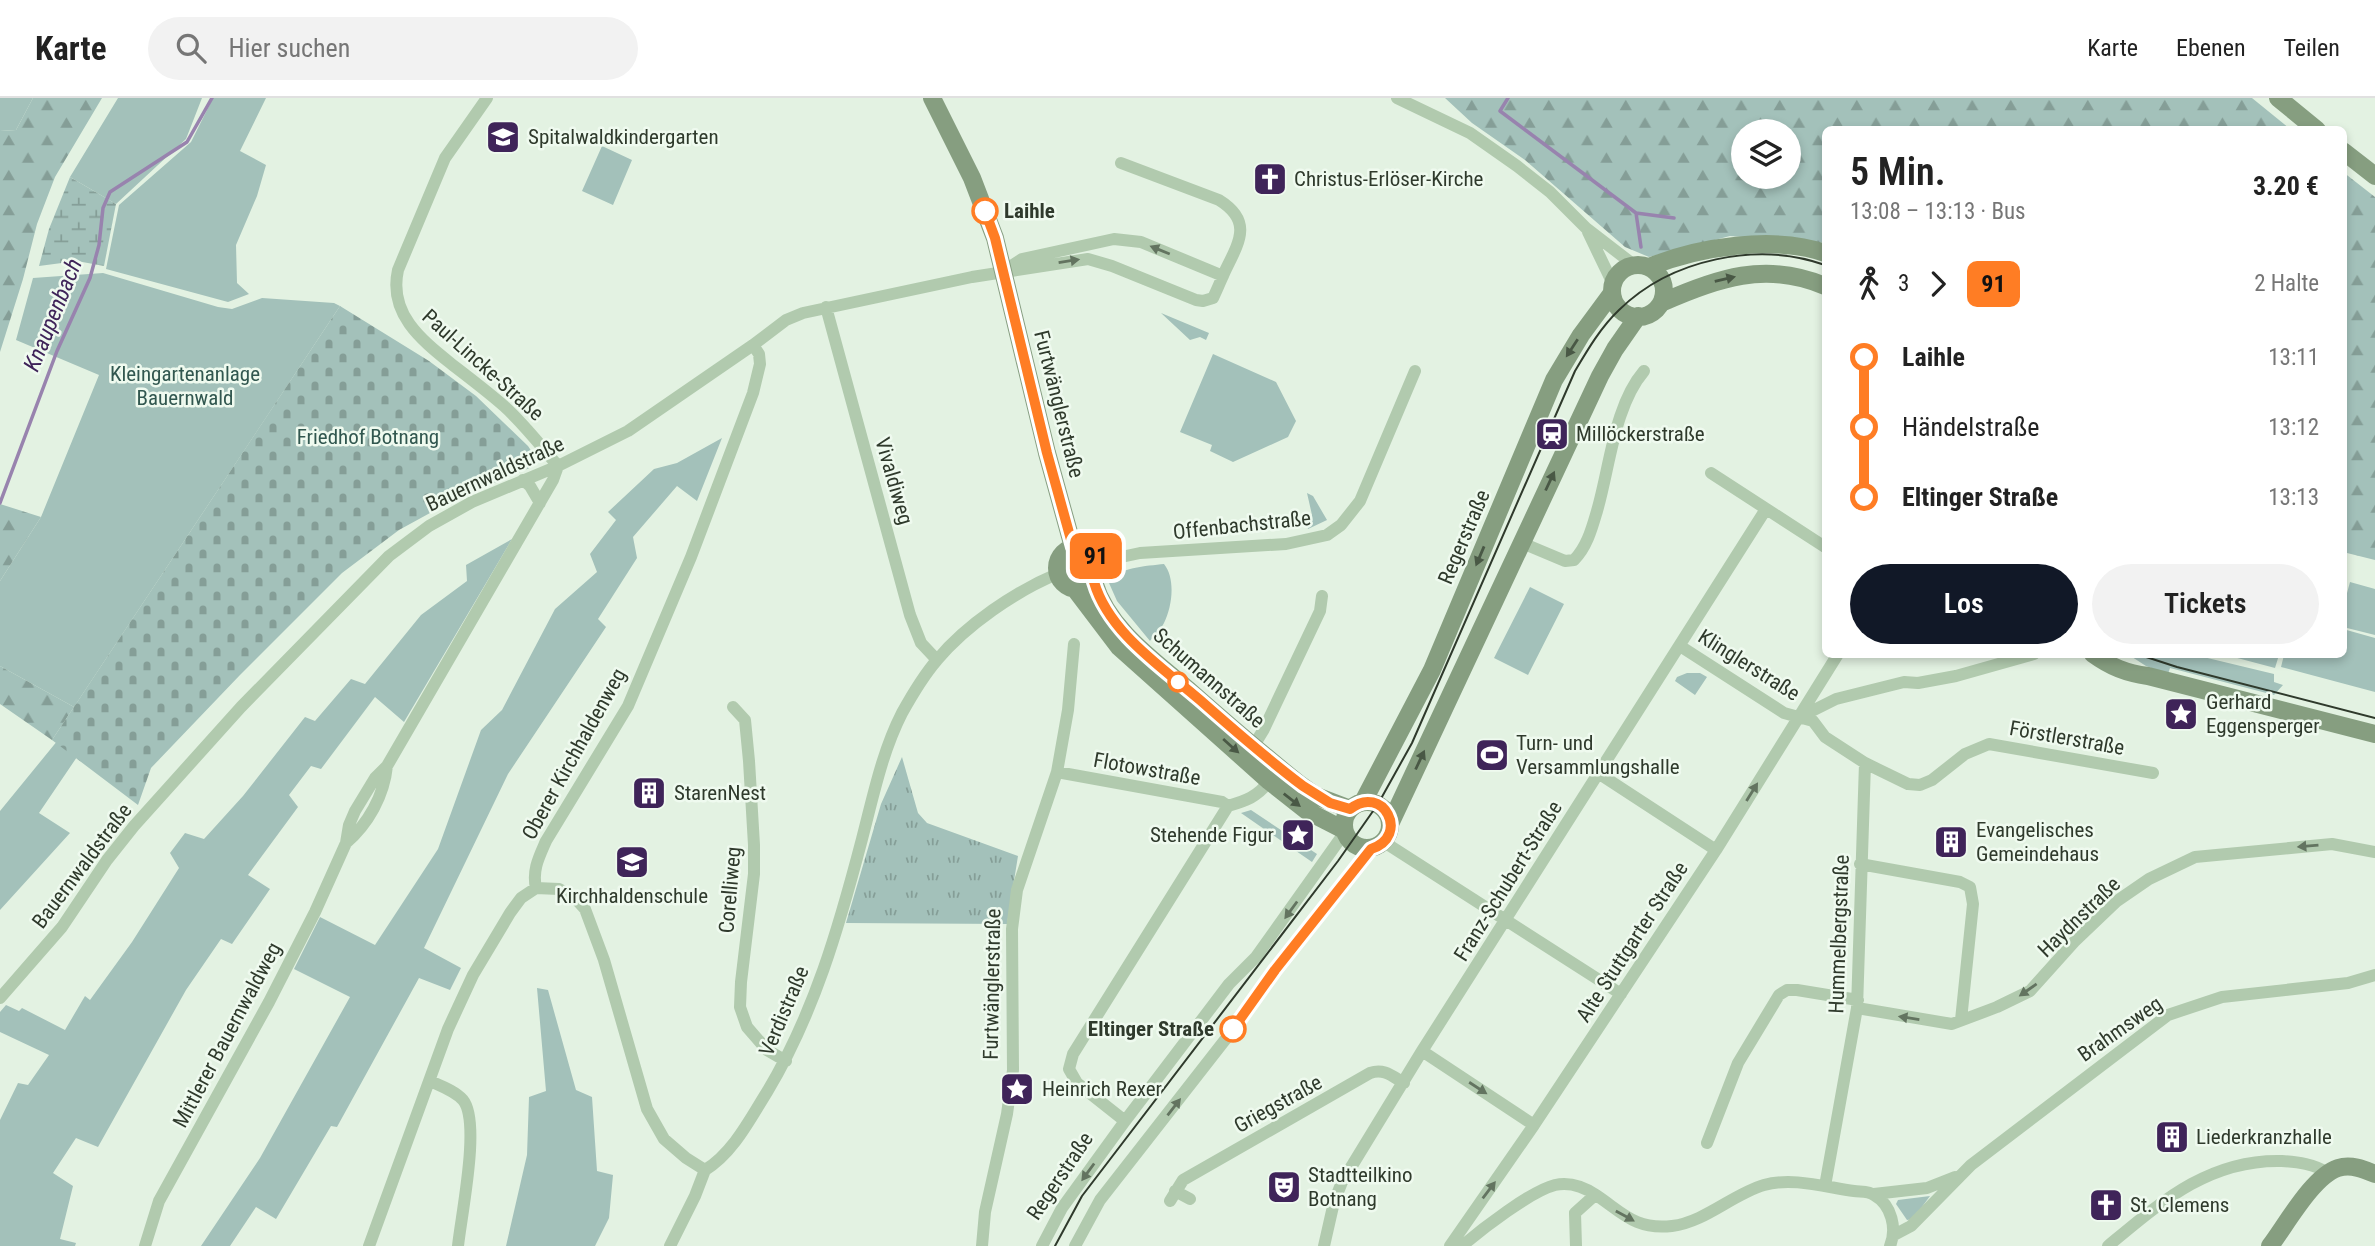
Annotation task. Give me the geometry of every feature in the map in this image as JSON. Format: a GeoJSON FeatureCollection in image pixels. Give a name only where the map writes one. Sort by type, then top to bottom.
{"type":"FeatureCollection","features":[{"type":"Feature","properties":{"kind":"main road","name":"Furtwänglerstraße"},"geometry":{"type":"LineString","coordinates":[[922,98],[965,188],[984,242],[1002,272]]}},
{"type":"Feature","properties":{"kind":"main road","name":"Furtwänglerstraße"},"geometry":{"type":"LineString","coordinates":[[932,98],[972,178],[995,238],[1047,453],[1073,547]]}},
{"type":"Feature","properties":{"kind":"main road"},"geometry":{"type":"LineString","coordinates":[[2278,98],[2312,126]]}},
{"type":"Feature","properties":{"kind":"main road"},"geometry":{"type":"LineString","coordinates":[[2347,154],[2375,176]]}},
{"type":"Feature","properties":{"kind":"main road","name":"Regerstraße"},"geometry":{"type":"LineString","coordinates":[[1356,806],[1433,670],[1554,380],[1613,288],[1618,275],[1625,268],[1693,253],[1776,243],[1822,252]]}},
{"type":"Feature","properties":{"kind":"main road"},"geometry":{"type":"LineString","coordinates":[[1642,266],[1661,280],[1664,288],[1661,303]]}},
{"type":"Feature","properties":{"kind":"main road"},"geometry":{"type":"LineString","coordinates":[[1613,288],[1620,309],[1627,314],[1638,316],[1652,313],[1661,303],[1707,283],[1750,274],[1782,274],[1809,279],[1822,285]]}},
{"type":"Feature","properties":{"kind":"main road"},"geometry":{"type":"LineString","coordinates":[[1391,822],[1600,376],[1638,316]]}},
{"type":"Feature","properties":{"kind":"main road"},"geometry":{"type":"LineString","coordinates":[[1073,547],[1091,550],[1098,562],[1099,571],[1094,582],[1082,589],[1064,584],[1057,574],[1056,567],[1061,554],[1073,547]]}},
{"type":"Feature","properties":{"kind":"main road","name":"Schumannstraße"},"geometry":{"type":"LineString","coordinates":[[1094,582],[1100,598],[1114,619],[1141,650],[1253,747],[1315,796],[1356,806]]}},
{"type":"Feature","properties":{"kind":"main road","name":"Schumannstraße"},"geometry":{"type":"LineString","coordinates":[[1075,589],[1119,647],[1269,781],[1317,817],[1344,831]]}},
{"type":"Feature","properties":{"kind":"main road"},"geometry":{"type":"LineString","coordinates":[[2099,658],[2110,666],[2129,673],[2375,734]]}},
{"type":"Feature","properties":{"kind":"main road"},"geometry":{"type":"LineString","coordinates":[[2124,658],[2148,676]]}},
{"type":"Feature","properties":{"kind":"main road"},"geometry":{"type":"LineString","coordinates":[[1378,804],[1391,822],[1391,829],[1377,845],[1357,847],[1351,843],[1344,831],[1345,816],[1356,806],[1378,804]]}},
{"type":"Feature","properties":{"kind":"main road"},"geometry":{"type":"LineString","coordinates":[[2270,1246],[2313,1188],[2328,1173],[2338,1168],[2350,1167],[2362,1168],[2375,1174]]}},
{"type":"Feature","properties":{"kind":"street","name":"Paul-Lincke-Straße"},"geometry":{"type":"LineString","coordinates":[[487,98],[445,158],[422,210],[398,270],[398,302],[402,314],[418,336],[506,408],[558,466]]}},
{"type":"Feature","properties":{"kind":"street"},"geometry":{"type":"LineString","coordinates":[[1397,98],[1470,133],[1550,192],[1586,228],[1642,266]]}},
{"type":"Feature","properties":{"kind":"street"},"geometry":{"type":"LineString","coordinates":[[1002,272],[1088,259],[1101,261],[1203,301],[1213,298],[1240,242],[1242,229],[1231,208],[1219,200],[1121,163]]}},
{"type":"Feature","properties":{"kind":"street"},"geometry":{"type":"LineString","coordinates":[[1586,228],[1613,288]]}},
{"type":"Feature","properties":{"kind":"street"},"geometry":{"type":"LineString","coordinates":[[1002,272],[1022,259],[1114,239],[1141,242],[1223,276]]}},
{"type":"Feature","properties":{"kind":"street"},"geometry":{"type":"LineString","coordinates":[[1101,261],[1102,240]]}},
{"type":"Feature","properties":{"kind":"street","name":"Bauernwaldstraße"},"geometry":{"type":"LineString","coordinates":[[0,998],[62,927],[107,860],[134,826],[241,707],[389,556],[429,526],[472,502],[558,466],[628,431],[786,320],[826,307],[1002,272]]}},
{"type":"Feature","properties":{"kind":"street","name":"Vivaldiweg"},"geometry":{"type":"LineString","coordinates":[[826,307],[910,615],[921,643],[937,660]]}},
{"type":"Feature","properties":{"kind":"street","name":"Oberer Kirchhaldenweg"},"geometry":{"type":"LineString","coordinates":[[536,888],[533,876],[546,841],[628,706],[691,557],[753,393],[760,364],[754,345]]}},
{"type":"Feature","properties":{"kind":"street","name":"Offenbachstraße"},"geometry":{"type":"LineString","coordinates":[[1098,562],[1140,553],[1286,544],[1327,535],[1341,525],[1360,501],[1415,371]]}},
{"type":"Feature","properties":{"kind":"street"},"geometry":{"type":"LineString","coordinates":[[1521,543],[1565,561],[1574,560],[1582,553],[1592,530],[1625,403],[1633,384],[1644,371]]}},
{"type":"Feature","properties":{"kind":"street","name":"Mittlerer Bauernwaldweg"},"geometry":{"type":"LineString","coordinates":[[145,1246],[159,1201],[270,1002],[346,843],[355,811],[385,783],[387,766],[540,503],[558,466]]}},
{"type":"Feature","properties":{"kind":"street"},"geometry":{"type":"LineString","coordinates":[[1711,473],[1822,545]]}},
{"type":"Feature","properties":{"kind":"street"},"geometry":{"type":"LineString","coordinates":[[523,480],[540,503]]}},
{"type":"Feature","properties":{"kind":"street","name":"Franz-Schubert-Straße"},"geometry":{"type":"LineString","coordinates":[[1324,1246],[1334,1202],[1342,1182],[1422,1051],[1766,509]]}},
{"type":"Feature","properties":{"kind":"street","name":"Verdistraße"},"geometry":{"type":"LineString","coordinates":[[705,1170],[715,1164],[735,1141],[786,1061],[819,984],[834,940],[877,780],[894,729],[903,712],[937,660],[970,629],[1025,589],[1057,574]]}},
{"type":"Feature","properties":{"kind":"street"},"geometry":{"type":"LineString","coordinates":[[1253,747],[1320,611],[1322,596]]}},
{"type":"Feature","properties":{"kind":"street","name":"Furtwänglerstraße"},"geometry":{"type":"LineString","coordinates":[[982,1246],[985,1212],[1007,1114],[1013,1070],[1012,929],[1017,890],[1057,772],[1068,710],[1074,644]]}},
{"type":"Feature","properties":{"kind":"street","name":"Klinglerstraße"},"geometry":{"type":"LineString","coordinates":[[1680,646],[1784,713],[1798,718]]}},
{"type":"Feature","properties":{"kind":"street","name":"Alte Stuttgarter Straße"},"geometry":{"type":"LineString","coordinates":[[1450,1246],[1621,995],[1716,850],[1835,658]]}},
{"type":"Feature","properties":{"kind":"street"},"geometry":{"type":"LineString","coordinates":[[1798,718],[1829,701],[1905,681],[1918,683],[1956,676],[2018,658]]}},
{"type":"Feature","properties":{"kind":"street"},"geometry":{"type":"LineString","coordinates":[[1814,691],[1820,699],[1829,701]]}},
{"type":"Feature","properties":{"kind":"street"},"geometry":{"type":"LineString","coordinates":[[1825,737],[1821,718],[1829,701]]}},
{"type":"Feature","properties":{"kind":"street","name":"Corelliweg"},"geometry":{"type":"LineString","coordinates":[[733,707],[744,720],[754,845],[754,874],[740,1007],[747,1027],[767,1050],[786,1061]]}},
{"type":"Feature","properties":{"kind":"street"},"geometry":{"type":"LineString","coordinates":[[1798,718],[1813,721],[1825,737],[1865,763]]}},
{"type":"Feature","properties":{"kind":"street","name":"Förstlerstraße"},"geometry":{"type":"LineString","coordinates":[[1865,763],[1893,778],[1920,785],[1933,780],[1965,754],[1989,744],[2153,773]]}},
{"type":"Feature","properties":{"kind":"street","name":"Hummelbergstraße"},"geometry":{"type":"LineString","coordinates":[[1825,1186],[1858,1004],[1865,763]]}},
{"type":"Feature","properties":{"kind":"street","name":"Flotowstraße"},"geometry":{"type":"LineString","coordinates":[[1057,772],[1222,802],[1228,806]]}},
{"type":"Feature","properties":{"kind":"street"},"geometry":{"type":"LineString","coordinates":[[1598,773],[1716,850]]}},
{"type":"Feature","properties":{"kind":"street"},"geometry":{"type":"LineString","coordinates":[[1125,1121],[1077,1083],[1069,1069],[1069,1063],[1228,806],[1251,799],[1263,790],[1269,781]]}},
{"type":"Feature","properties":{"kind":"street","name":"Mittlerer Bauernwaldweg"},"geometry":{"type":"LineString","coordinates":[[346,843],[360,831],[367,818],[372,795]]}},
{"type":"Feature","properties":{"kind":"street"},"geometry":{"type":"LineString","coordinates":[[355,811],[367,818]]}},
{"type":"Feature","properties":{"kind":"street"},"geometry":{"type":"LineString","coordinates":[[1317,817],[1329,835],[1329,853]]}},
{"type":"Feature","properties":{"kind":"street","name":"Regerstraße"},"geometry":{"type":"LineString","coordinates":[[1042,1246],[1062,1208],[1125,1121],[1229,984],[1256,957],[1344,831]]}},
{"type":"Feature","properties":{"kind":"street","name":"Haydnstraße"},"geometry":{"type":"LineString","coordinates":[[1707,1143],[1738,1063],[1779,995],[1787,990],[1797,989],[1952,1024],[2030,991],[2074,942],[2118,901],[2149,879],[2195,858],[2332,844],[2375,852]]}},
{"type":"Feature","properties":{"kind":"street"},"geometry":{"type":"LineString","coordinates":[[1075,1246],[1100,1200],[1246,1013],[1275,970],[1377,845],[1506,921],[1621,995]]}},
{"type":"Feature","properties":{"kind":"street"},"geometry":{"type":"LineString","coordinates":[[1860,864],[1960,882],[1970,887],[1973,904],[1961,1020]]}},
{"type":"Feature","properties":{"kind":"street"},"geometry":{"type":"LineString","coordinates":[[369,1246],[448,1029],[472,975],[521,898],[536,888],[559,889],[575,898],[585,909],[604,960],[647,1109],[664,1139],[705,1170],[676,1243]]}},
{"type":"Feature","properties":{"kind":"street","name":"Brahmsweg"},"geometry":{"type":"LineString","coordinates":[[1892,1240],[1911,1226],[1959,1175],[2168,1015],[2222,997],[2348,983],[2375,975]]}},
{"type":"Feature","properties":{"kind":"street"},"geometry":{"type":"LineString","coordinates":[[1422,1051],[1534,1125]]}},
{"type":"Feature","properties":{"kind":"street","name":"Griegstraße"},"geometry":{"type":"LineString","coordinates":[[1190,1199],[1173,1196],[1183,1180],[1370,1073],[1378,1070],[1386,1072],[1404,1083]]}},
{"type":"Feature","properties":{"kind":"street"},"geometry":{"type":"LineString","coordinates":[[430,1081],[463,1100],[470,1114],[471,1135],[458,1246]]}},
{"type":"Feature","properties":{"kind":"street"},"geometry":{"type":"LineString","coordinates":[[2108,1246],[2185,1187],[2235,1165],[2295,1161],[2328,1173]]}},
{"type":"Feature","properties":{"kind":"street","name":"Brahmsweg"},"geometry":{"type":"LineString","coordinates":[[1462,1246],[1497,1218],[1555,1185],[1576,1185],[1595,1195],[1620,1214],[1642,1224],[1675,1226],[1766,1184],[1780,1182],[1825,1186],[1874,1194],[1927,1188],[1959,1175]]}},
{"type":"Feature","properties":{"kind":"street"},"geometry":{"type":"LineString","coordinates":[[1874,1194],[1887,1208],[1892,1240]]}},
{"type":"Feature","properties":{"kind":"street"},"geometry":{"type":"LineString","coordinates":[[1576,1246],[1575,1213],[1595,1195]]}},
{"type":"Feature","properties":{"kind":"green space"},"geometry":{"type":"Polygon","coordinates":[[[0,98],[33,98],[16,130],[0,131],[0,98]]]}},
{"type":"Feature","properties":{"kind":"green space"},"geometry":{"type":"Polygon","coordinates":[[[33,98],[102,98],[55,177],[37,224],[0,352],[0,131],[16,130],[33,98]]]}},
{"type":"Feature","properties":{"kind":"green space"},"geometry":{"type":"Polygon","coordinates":[[[118,98],[202,98],[186,139],[116,204],[70,177],[118,98]]]}},
{"type":"Feature","properties":{"kind":"green space"},"geometry":{"type":"Polygon","coordinates":[[[213,98],[266,98],[240,151],[266,165],[257,196],[236,245],[237,283],[249,294],[228,302],[106,269],[119,205],[191,142],[213,98]]]}},
{"type":"Feature","properties":{"kind":"green space"},"geometry":{"type":"Polygon","coordinates":[[[1445,98],[2252,98],[2286,126],[1822,126],[1822,243],[1730,236],[1649,257],[1625,247],[1525,160],[1472,123],[1445,98]]]}},
{"type":"Feature","properties":{"kind":"green space"},"geometry":{"type":"Polygon","coordinates":[[[602,146],[632,160],[613,205],[582,191],[602,146]]]}},
{"type":"Feature","properties":{"kind":"green space"},"geometry":{"type":"Polygon","coordinates":[[[2347,175],[2375,197],[2375,560],[2347,553],[2347,175]]]}},
{"type":"Feature","properties":{"kind":"green space"},"geometry":{"type":"Polygon","coordinates":[[[70,177],[116,204],[104,266],[77,261],[39,266],[49,229],[70,177]]]}},
{"type":"Feature","properties":{"kind":"green space","name":"Kleingartenanlage Bauernwald"},"geometry":{"type":"Polygon","coordinates":[[[103,273],[232,309],[262,298],[334,303],[340,306],[74,707],[0,666],[0,581],[41,517],[99,375],[16,340],[33,278],[103,273]]]}},
{"type":"Feature","properties":{"kind":"green space","name":"Friedhof Botnang"},"geometry":{"type":"Polygon","coordinates":[[[340,306],[429,361],[476,396],[528,446],[533,456],[532,467],[479,489],[465,485],[461,496],[399,530],[342,573],[151,768],[138,805],[52,740],[340,306]]]}},
{"type":"Feature","properties":{"kind":"green space"},"geometry":{"type":"Polygon","coordinates":[[[1161,313],[1209,333],[1206,340],[1200,337],[1190,340],[1161,313]]]}},
{"type":"Feature","properties":{"kind":"green space"},"geometry":{"type":"Polygon","coordinates":[[[1213,354],[1276,382],[1296,421],[1288,437],[1233,462],[1210,451],[1212,445],[1180,432],[1213,354]]]}},
{"type":"Feature","properties":{"kind":"green space"},"geometry":{"type":"Polygon","coordinates":[[[722,438],[697,501],[677,486],[633,537],[637,558],[598,619],[606,627],[508,774],[424,948],[461,968],[450,990],[419,978],[337,1127],[331,1126],[276,1219],[256,1207],[230,1246],[201,1246],[260,1158],[350,997],[294,969],[320,917],[375,945],[438,849],[481,730],[502,710],[555,609],[597,572],[590,554],[616,520],[608,512],[654,469],[677,463],[722,438]]]}},
{"type":"Feature","properties":{"kind":"green space"},"geometry":{"type":"Polygon","coordinates":[[[1307,493],[1313,496],[1327,520],[1308,529],[1307,524],[1312,515],[1307,493]]]}},
{"type":"Feature","properties":{"kind":"green space"},"geometry":{"type":"Polygon","coordinates":[[[0,504],[41,517],[0,581],[0,504]]]}},
{"type":"Feature","properties":{"kind":"green space"},"geometry":{"type":"Polygon","coordinates":[[[512,539],[404,722],[375,697],[321,769],[311,766],[289,795],[298,807],[248,875],[270,889],[232,944],[221,939],[186,990],[98,1147],[76,1138],[53,1173],[73,1186],[60,1239],[76,1243],[75,1246],[0,1246],[0,1120],[18,1083],[28,1085],[49,1055],[0,1032],[0,1012],[6,1005],[19,1011],[22,1008],[65,1030],[85,996],[90,1000],[132,942],[179,868],[170,853],[185,833],[204,839],[243,796],[305,717],[315,721],[351,679],[365,684],[421,615],[467,581],[466,565],[512,539]]]}},
{"type":"Feature","properties":{"kind":"green space"},"geometry":{"type":"Polygon","coordinates":[[[1077,555],[1088,562],[1089,567],[1082,578],[1077,579],[1066,572],[1065,567],[1072,556],[1077,555]]]}},
{"type":"Feature","properties":{"kind":"green space"},"geometry":{"type":"Polygon","coordinates":[[[1164,564],[1170,577],[1171,601],[1164,623],[1150,641],[1117,601],[1109,583],[1125,570],[1164,564]]]}},
{"type":"Feature","properties":{"kind":"green space"},"geometry":{"type":"Polygon","coordinates":[[[2350,582],[2375,589],[2375,635],[2347,628],[2347,593],[2350,582]]]}},
{"type":"Feature","properties":{"kind":"green space"},"geometry":{"type":"Polygon","coordinates":[[[1530,587],[1564,604],[1528,675],[1494,658],[1530,587]]]}},
{"type":"Feature","properties":{"kind":"green space"},"geometry":{"type":"Polygon","coordinates":[[[2347,630],[2375,638],[2375,692],[2281,667],[2283,658],[2347,658],[2347,630]]]}},
{"type":"Feature","properties":{"kind":"green space"},"geometry":{"type":"Polygon","coordinates":[[[2134,658],[2207,658],[2274,674],[2274,682],[2283,685],[2274,695],[2170,668],[2168,674],[2134,658]]]}},
{"type":"Feature","properties":{"kind":"green space"},"geometry":{"type":"Polygon","coordinates":[[[2237,658],[2278,658],[2275,668],[2237,658]]]}},
{"type":"Feature","properties":{"kind":"green space"},"geometry":{"type":"Polygon","coordinates":[[[0,666],[74,707],[52,740],[0,704],[0,666]]]}},
{"type":"Feature","properties":{"kind":"green space"},"geometry":{"type":"Polygon","coordinates":[[[1687,673],[1700,673],[1707,677],[1695,695],[1675,681],[1677,677],[1687,673]]]}},
{"type":"Feature","properties":{"kind":"green space"},"geometry":{"type":"Polygon","coordinates":[[[58,740],[79,754],[39,813],[70,833],[0,910],[0,811],[58,740]]]}},
{"type":"Feature","properties":{"kind":"green space"},"geometry":{"type":"Polygon","coordinates":[[[902,757],[918,813],[927,823],[1018,856],[1007,924],[846,923],[881,804],[902,757]]]}},
{"type":"Feature","properties":{"kind":"green space"},"geometry":{"type":"Polygon","coordinates":[[[1251,810],[1317,854],[1312,862],[1241,813],[1251,810]]]}},
{"type":"Feature","properties":{"kind":"green space"},"geometry":{"type":"Polygon","coordinates":[[[537,988],[548,990],[576,1090],[592,1097],[597,1171],[613,1175],[609,1218],[595,1246],[506,1246],[527,1155],[529,1097],[546,1091],[537,988]]]}},
{"type":"Feature","properties":{"kind":"green space"},"geometry":{"type":"Polygon","coordinates":[[[1930,1196],[1913,1219],[1907,1220],[1896,1204],[1898,1200],[1930,1196]]]}},
{"type":"Feature","properties":{"kind":"waterway","name":"Knaupenbach"},"geometry":{"type":"LineString","coordinates":[[0,503],[57,351],[90,278],[99,245],[103,208],[110,192],[187,142],[212,98]]}},
{"type":"Feature","properties":{"kind":"waterway"},"geometry":{"type":"LineString","coordinates":[[1508,98],[1500,111],[1636,213],[1674,218]]}},
{"type":"Feature","properties":{"kind":"waterway"},"geometry":{"type":"LineString","coordinates":[[1636,213],[1641,247]]}},
{"type":"Feature","properties":{"kind":"tram line"},"geometry":{"type":"LineString","coordinates":[[1055,1246],[1082,1196],[1338,861],[1378,804],[1412,743],[1575,371],[1606,324],[1640,292],[1689,267],[1716,259],[1771,255],[1822,264]]}},
{"type":"Feature","properties":{"kind":"tram line"},"geometry":{"type":"LineString","coordinates":[[2149,658],[2375,718]]}},
{"type":"Feature","properties":{"kind":"bus line","name":"91"},"geometry":{"type":"LineString","coordinates":[[985,211],[995,238],[1047,453],[1073,547],[1085,547],[1095,555],[1099,571],[1094,582],[1100,598],[1141,650],[1253,747],[1315,796],[1350,809],[1363,802],[1378,804],[1391,822],[1391,829],[1384,842],[1371,849],[1275,970],[1233,1029]]}},
{"type":"Feature","properties":{"kind":"place","name":"Spitalwaldkindergarten"},"geometry":{"type":"Point","coordinates":[503,137]}},
{"type":"Feature","properties":{"kind":"place","name":"Christus-Erlöser-Kirche"},"geometry":{"type":"Point","coordinates":[1270,179]}},
{"type":"Feature","properties":{"kind":"place","name":"Laihle"},"geometry":{"type":"Point","coordinates":[985,211]}},
{"type":"Feature","properties":{"kind":"place","name":"Millöckerstraße"},"geometry":{"type":"Point","coordinates":[1552,434]}},
{"type":"Feature","properties":{"kind":"place","name":"Gerhard Eggensperger"},"geometry":{"type":"Point","coordinates":[2181,714]}},
{"type":"Feature","properties":{"kind":"place","name":"Turn- und Versammlungshalle"},"geometry":{"type":"Point","coordinates":[1492,755]}},
{"type":"Feature","properties":{"kind":"place","name":"StarenNest"},"geometry":{"type":"Point","coordinates":[649,793]}},
{"type":"Feature","properties":{"kind":"place","name":"Stehende Figur"},"geometry":{"type":"Point","coordinates":[1298,835]}},
{"type":"Feature","properties":{"kind":"place","name":"Evangelisches Gemeindehaus"},"geometry":{"type":"Point","coordinates":[1951,842]}},
{"type":"Feature","properties":{"kind":"place","name":"Kirchhaldenschule"},"geometry":{"type":"Point","coordinates":[632,862]}},
{"type":"Feature","properties":{"kind":"place","name":"Eltinger Straße"},"geometry":{"type":"Point","coordinates":[1233,1029]}},
{"type":"Feature","properties":{"kind":"place","name":"Heinrich Rexer"},"geometry":{"type":"Point","coordinates":[1017,1089]}},
{"type":"Feature","properties":{"kind":"place","name":"Liederkranzhalle"},"geometry":{"type":"Point","coordinates":[2172,1137]}},
{"type":"Feature","properties":{"kind":"place","name":"Stadtteilkino Botnang"},"geometry":{"type":"Point","coordinates":[1284,1187]}},
{"type":"Feature","properties":{"kind":"place","name":"St. Clemens"},"geometry":{"type":"Point","coordinates":[2106,1205]}}]}
